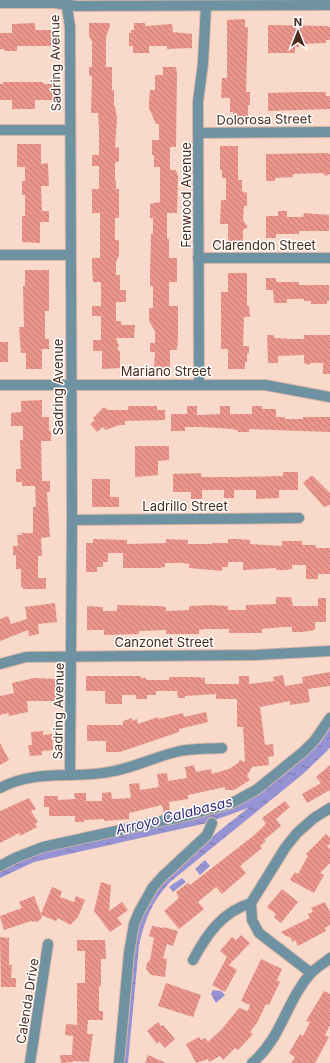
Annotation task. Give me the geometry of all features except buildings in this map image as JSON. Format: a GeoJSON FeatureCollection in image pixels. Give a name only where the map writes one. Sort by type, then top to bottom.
{"type":"FeatureCollection","features":[{"type":"Feature","properties":{"kind":"street"},"geometry":{"type":"LineString","coordinates":[[0,3],[67,2],[76,6],[330,5]]}},
{"type":"Feature","properties":{"kind":"street","name":"Sadring Avenue"},"geometry":{"type":"LineString","coordinates":[[67,2],[70,27],[72,520],[70,774]]}},
{"type":"Feature","properties":{"kind":"street","name":"Fenwood Avenue"},"geometry":{"type":"LineString","coordinates":[[199,384],[198,102],[204,63],[206,6]]}},
{"type":"Feature","properties":{"kind":"street"},"geometry":{"type":"LineString","coordinates":[[0,130],[70,130]]}},
{"type":"Feature","properties":{"kind":"street","name":"Dolorosa Street"},"geometry":{"type":"LineString","coordinates":[[199,133],[330,132]]}},
{"type":"Feature","properties":{"kind":"street"},"geometry":{"type":"LineString","coordinates":[[0,255],[70,255]]}},
{"type":"Feature","properties":{"kind":"street","name":"Clarendon Street"},"geometry":{"type":"LineString","coordinates":[[198,258],[330,258]]}},
{"type":"Feature","properties":{"kind":"street","name":"Mariano Street"},"geometry":{"type":"LineString","coordinates":[[0,385],[265,385],[330,397]]}},
{"type":"Feature","properties":{"kind":"street","name":"Ladrillo Street"},"geometry":{"type":"LineString","coordinates":[[72,520],[299,518]]}},
{"type":"Feature","properties":{"kind":"street","name":"Canzonet Street"},"geometry":{"type":"LineString","coordinates":[[0,664],[26,657],[255,655],[330,651]]}},
{"type":"Feature","properties":{"kind":"street"},"geometry":{"type":"LineString","coordinates":[[0,866],[15,858],[44,847],[196,814],[232,803],[256,790],[303,752],[315,740],[330,718]]}},
{"type":"Feature","properties":{"kind":"street"},"geometry":{"type":"LineString","coordinates":[[0,788],[25,778],[46,775],[98,774],[115,771],[176,752],[222,748]]}},
{"type":"Feature","properties":{"kind":"street"},"geometry":{"type":"LineString","coordinates":[[311,973],[259,933],[252,920],[251,903],[285,848],[297,833],[314,818],[330,808]]}},
{"type":"Feature","properties":{"kind":"street"},"geometry":{"type":"LineString","coordinates":[[119,1063],[129,953],[134,924],[153,887],[207,835],[212,823]]}},
{"type":"Feature","properties":{"kind":"street"},"geometry":{"type":"LineString","coordinates":[[193,960],[204,940],[221,919],[239,907],[251,903]]}},
{"type":"Feature","properties":{"kind":"street","name":"Calenda Drive"},"geometry":{"type":"LineString","coordinates":[[30,1063],[48,944]]}},
{"type":"Feature","properties":{"kind":"street"},"geometry":{"type":"LineString","coordinates":[[252,1063],[273,1041],[298,992],[311,973],[330,958]]}},
{"type":"Feature","properties":{"kind":"water"},"geometry":{"type":"Polygon","coordinates":[[[330,723],[330,747],[328,750],[303,774],[170,882],[158,896],[146,920],[139,946],[128,1063],[121,1063],[136,928],[150,896],[178,864],[248,808],[207,823],[34,862],[0,878],[0,869],[16,860],[57,847],[232,806],[330,723]]]}},
{"type":"Feature","properties":{"kind":"water"},"geometry":{"type":"Polygon","coordinates":[[[205,860],[210,866],[200,875],[195,869],[205,860]]]}},
{"type":"Feature","properties":{"kind":"water"},"geometry":{"type":"Polygon","coordinates":[[[182,878],[186,882],[173,892],[169,887],[182,878]]]}},
{"type":"Feature","properties":{"kind":"water"},"geometry":{"type":"Polygon","coordinates":[[[213,990],[221,991],[225,995],[216,1003],[211,994],[213,990]]]}},
{"type":"Feature","properties":{"kind":"water label","name":"Arroyo Calabasas"},"geometry":{"type":"Point","coordinates":[174,815]}}]}
